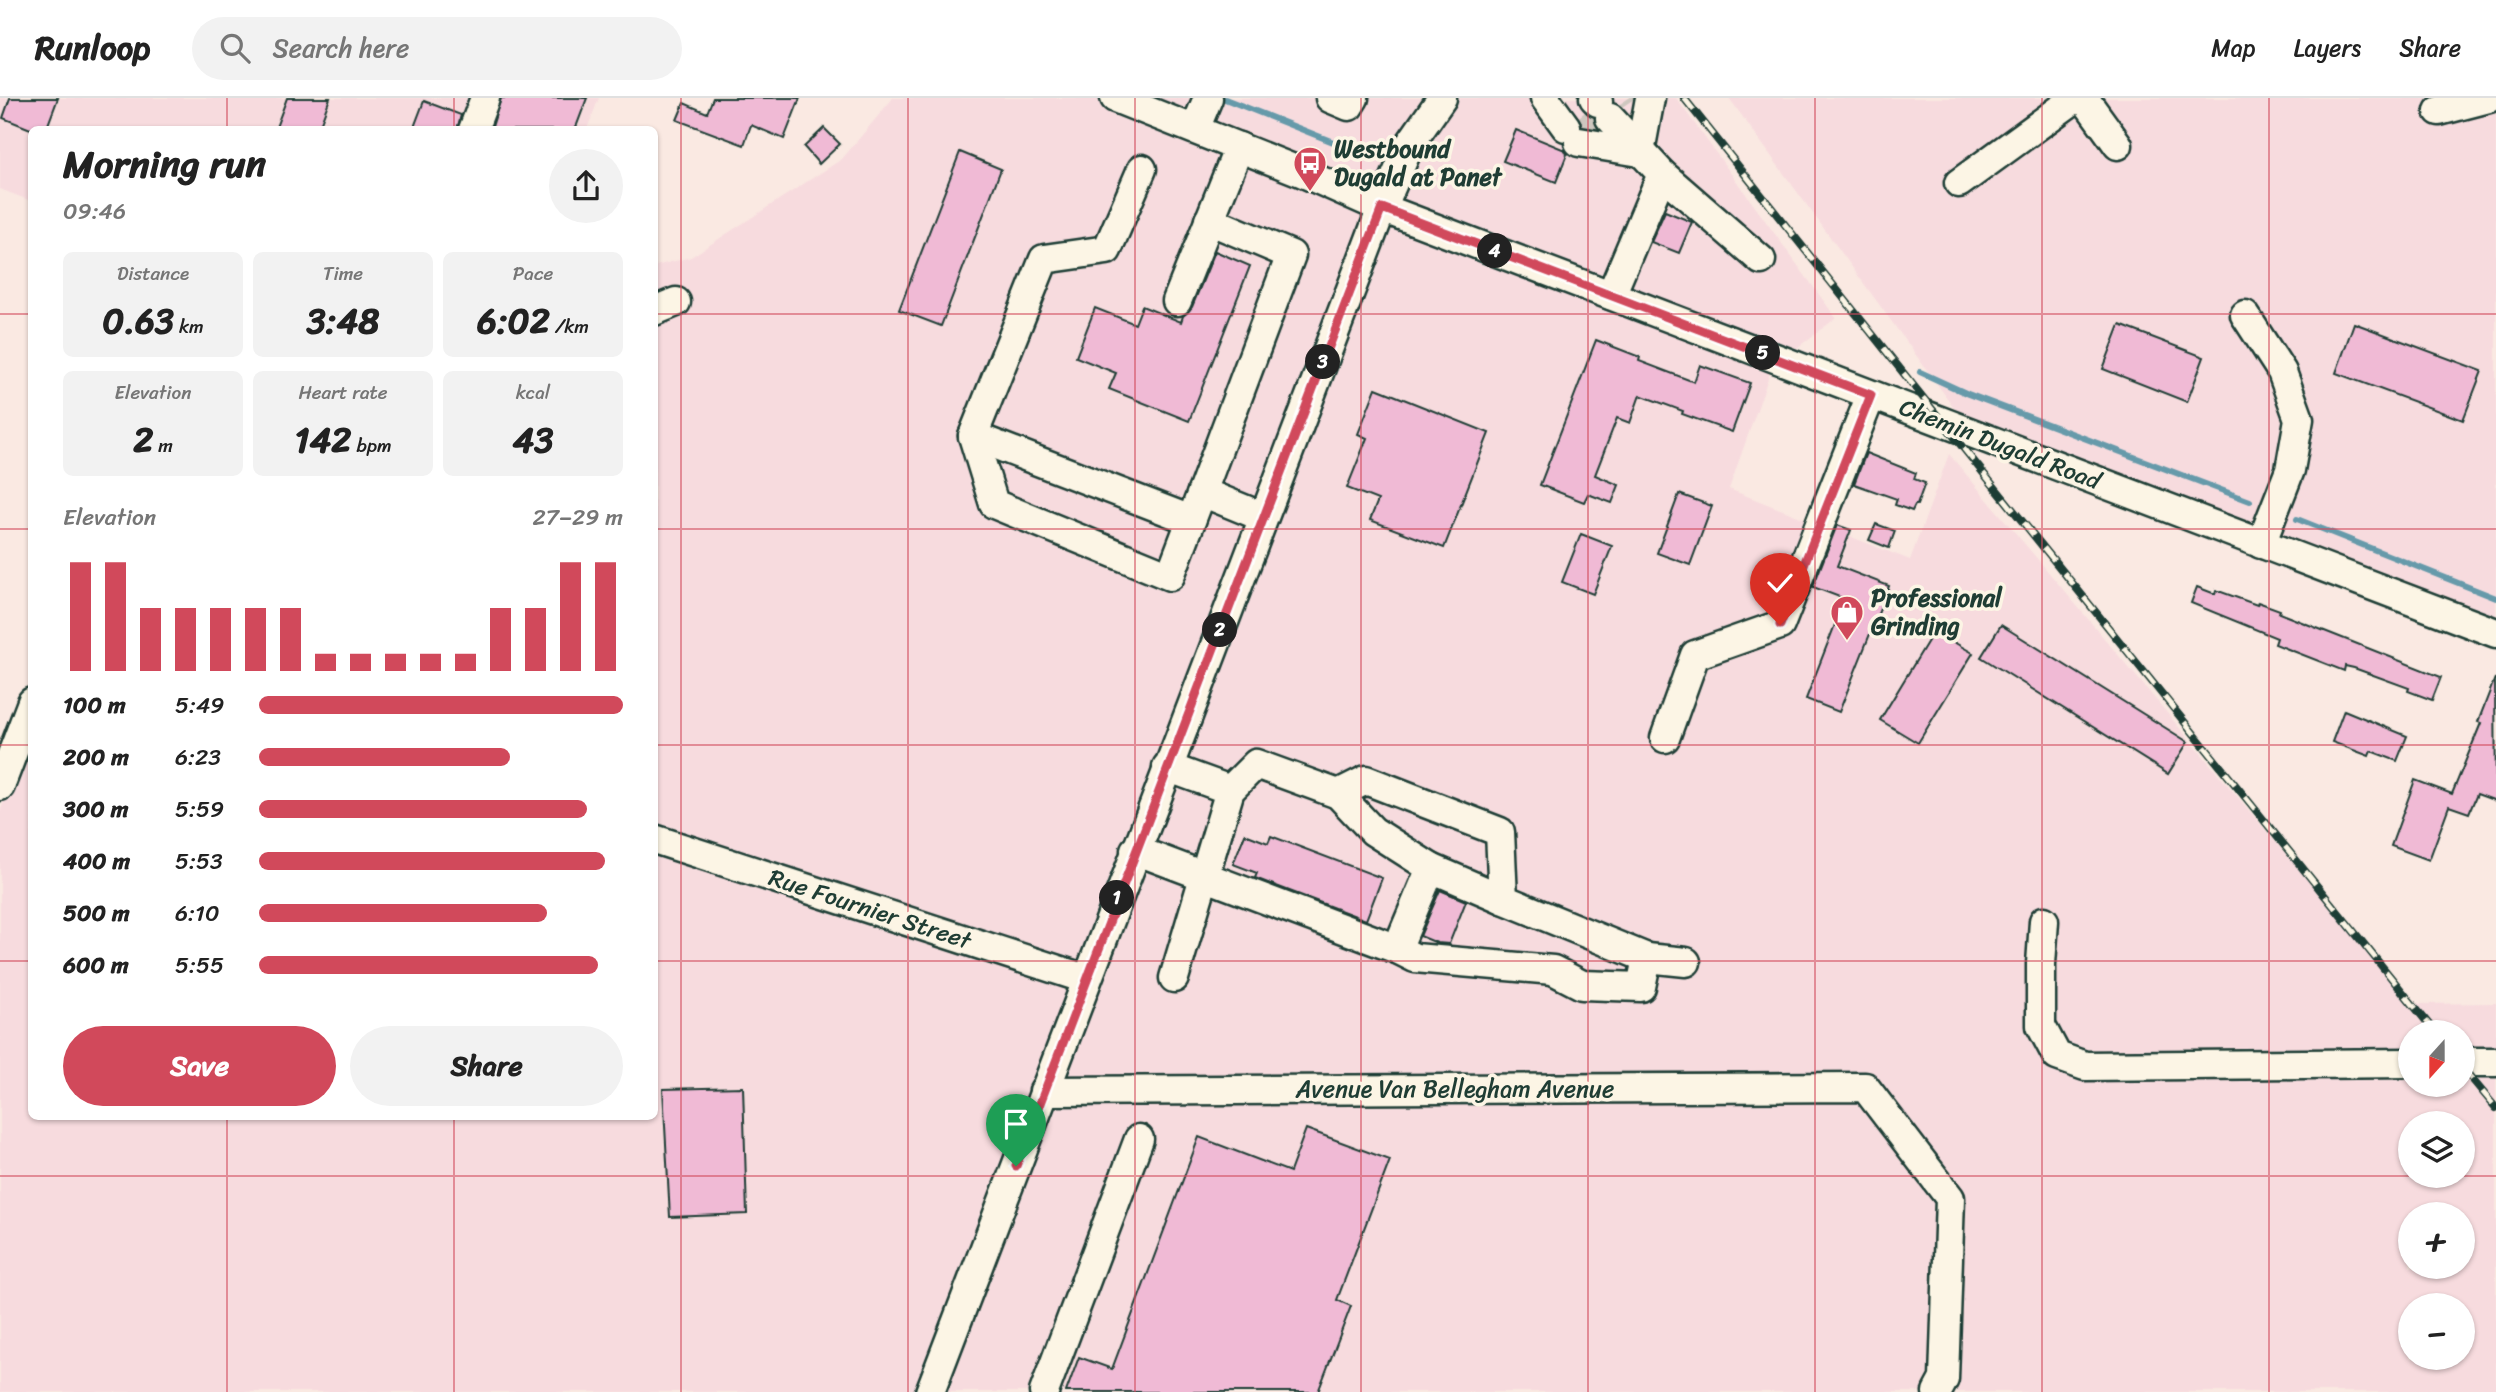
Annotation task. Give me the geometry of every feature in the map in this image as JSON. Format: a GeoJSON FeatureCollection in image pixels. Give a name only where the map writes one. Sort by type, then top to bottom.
{"type":"FeatureCollection","features":[{"type":"Feature","properties":{"kind":"street"},"geometry":{"type":"LineString","coordinates":[[474,126],[485,98]]}},
{"type":"Feature","properties":{"kind":"street","name":"Chemin Dugald Road"},"geometry":{"type":"LineString","coordinates":[[1115,98],[1240,147],[1382,208],[2496,633]]}},
{"type":"Feature","properties":{"kind":"street"},"geometry":{"type":"LineString","coordinates":[[1195,129],[1208,98]]}},
{"type":"Feature","properties":{"kind":"street"},"geometry":{"type":"LineString","coordinates":[[1330,98],[1349,106],[1354,98]]}},
{"type":"Feature","properties":{"kind":"street"},"geometry":{"type":"LineString","coordinates":[[930,1392],[1382,208],[1410,144],[1442,98]]}},
{"type":"Feature","properties":{"kind":"street"},"geometry":{"type":"LineString","coordinates":[[1545,98],[1597,113],[1760,260]]}},
{"type":"Feature","properties":{"kind":"street"},"geometry":{"type":"LineString","coordinates":[[1959,184],[2076,98]]}},
{"type":"Feature","properties":{"kind":"street"},"geometry":{"type":"LineString","coordinates":[[2084,98],[2118,145]]}},
{"type":"Feature","properties":{"kind":"street"},"geometry":{"type":"LineString","coordinates":[[2440,111],[2489,98]]}},
{"type":"Feature","properties":{"kind":"street"},"geometry":{"type":"LineString","coordinates":[[1597,113],[1640,152]]}},
{"type":"Feature","properties":{"kind":"street"},"geometry":{"type":"LineString","coordinates":[[1597,113],[1640,152]]}},
{"type":"Feature","properties":{"kind":"street"},"geometry":{"type":"LineString","coordinates":[[1177,301],[1240,147]]}},
{"type":"Feature","properties":{"kind":"street"},"geometry":{"type":"LineString","coordinates":[[1142,169],[1107,250],[1044,259],[973,436],[994,504],[1170,576],[1291,255],[1209,220]]}},
{"type":"Feature","properties":{"kind":"street"},"geometry":{"type":"LineString","coordinates":[[1611,295],[1662,174]]}},
{"type":"Feature","properties":{"kind":"street"},"geometry":{"type":"LineString","coordinates":[[2245,315],[2282,372],[2299,419],[2290,470],[2261,544]]}},
{"type":"Feature","properties":{"kind":"street"},"geometry":{"type":"LineString","coordinates":[[1665,738],[1695,655],[1780,625],[1871,395]]}},
{"type":"Feature","properties":{"kind":"street"},"geometry":{"type":"LineString","coordinates":[[973,436],[1191,520]]}},
{"type":"Feature","properties":{"kind":"street"},"geometry":{"type":"LineString","coordinates":[[1202,492],[1263,517]]}},
{"type":"Feature","properties":{"kind":"street"},"geometry":{"type":"LineString","coordinates":[[0,786],[28,713]]}},
{"type":"Feature","properties":{"kind":"street"},"geometry":{"type":"LineString","coordinates":[[1174,978],[1230,790],[1256,764],[1338,794],[1373,831],[1431,868],[1647,958],[1686,962]]}},
{"type":"Feature","properties":{"kind":"street"},"geometry":{"type":"LineString","coordinates":[[1167,767],[1230,790]]}},
{"type":"Feature","properties":{"kind":"street"},"geometry":{"type":"LineString","coordinates":[[1338,794],[1366,779],[1500,832],[1503,898]]}},
{"type":"Feature","properties":{"kind":"street","name":"Rue Fournier Street"},"geometry":{"type":"LineString","coordinates":[[658,840],[1086,979]]}},
{"type":"Feature","properties":{"kind":"street"},"geometry":{"type":"LineString","coordinates":[[1135,850],[1415,958],[1553,970],[1582,985],[1642,987],[1647,958]]}},
{"type":"Feature","properties":{"kind":"street"},"geometry":{"type":"LineString","coordinates":[[1397,949],[1431,868]]}},
{"type":"Feature","properties":{"kind":"street"},"geometry":{"type":"LineString","coordinates":[[2045,921],[2041,964],[2041,1026],[2057,1056],[2085,1066],[2398,1063]]}},
{"type":"Feature","properties":{"kind":"street"},"geometry":{"type":"LineString","coordinates":[[2475,1062],[2496,1062]]}},
{"type":"Feature","properties":{"kind":"street","name":"Avenue Van Bellegham Avenue"},"geometry":{"type":"LineString","coordinates":[[1044,1091],[1866,1087],[1950,1198],[1944,1378],[1937,1392]]}},
{"type":"Feature","properties":{"kind":"street"},"geometry":{"type":"LineString","coordinates":[[1044,1392],[1139,1139]]}},
{"type":"Feature","properties":{"kind":"shaded area"},"geometry":{"type":"Polygon","coordinates":[[[0,98],[599,98],[588,126],[28,126],[28,200],[0,189],[0,98]]]}},
{"type":"Feature","properties":{"kind":"shaded area"},"geometry":{"type":"Polygon","coordinates":[[[893,98],[1676,98],[1836,318],[1772,367],[1729,489],[1910,560],[1949,454],[2412,1004],[2496,1003],[2496,1392],[0,1392],[0,812],[28,737],[28,1120],[658,1120],[658,265],[691,257],[842,159],[893,98]]]}},
{"type":"Feature","properties":{"kind":"shaded area"},"geometry":{"type":"Polygon","coordinates":[[[1729,98],[2496,98],[2496,621],[1961,417],[1729,98]]]}},
{"type":"Feature","properties":{"kind":"building"},"geometry":{"type":"Polygon","coordinates":[[[10,98],[58,98],[48,126],[28,128],[3,118],[10,98]]]}},
{"type":"Feature","properties":{"kind":"building"},"geometry":{"type":"Polygon","coordinates":[[[287,98],[330,98],[320,126],[276,126],[287,98]]]}},
{"type":"Feature","properties":{"kind":"building"},"geometry":{"type":"Polygon","coordinates":[[[501,98],[587,98],[576,126],[492,126],[501,98]]]}},
{"type":"Feature","properties":{"kind":"building"},"geometry":{"type":"Polygon","coordinates":[[[713,98],[800,98],[784,139],[751,125],[744,145],[677,120],[684,103],[707,113],[713,98]]]}},
{"type":"Feature","properties":{"kind":"building"},"geometry":{"type":"Polygon","coordinates":[[[424,101],[461,115],[458,126],[415,126],[424,101]]]}},
{"type":"Feature","properties":{"kind":"building"},"geometry":{"type":"Polygon","coordinates":[[[824,128],[840,144],[819,164],[804,147],[824,128]]]}},
{"type":"Feature","properties":{"kind":"building"},"geometry":{"type":"Polygon","coordinates":[[[1516,130],[1565,150],[1567,154],[1556,182],[1503,161],[1516,130]]]}},
{"type":"Feature","properties":{"kind":"building"},"geometry":{"type":"Polygon","coordinates":[[[960,152],[1001,169],[941,326],[899,310],[960,152]]]}},
{"type":"Feature","properties":{"kind":"building"},"geometry":{"type":"Polygon","coordinates":[[[1665,211],[1692,222],[1679,253],[1651,242],[1665,211]]]}},
{"type":"Feature","properties":{"kind":"building"},"geometry":{"type":"Polygon","coordinates":[[[1215,251],[1250,266],[1189,421],[1109,389],[1116,373],[1076,357],[1095,308],[1135,324],[1142,306],[1181,322],[1192,307],[1215,251]]]}},
{"type":"Feature","properties":{"kind":"building"},"geometry":{"type":"Polygon","coordinates":[[[2354,323],[2482,371],[2463,420],[2336,373],[2354,323]]]}},
{"type":"Feature","properties":{"kind":"building"},"geometry":{"type":"Polygon","coordinates":[[[2120,325],[2204,357],[2187,402],[2103,369],[2120,325]]]}},
{"type":"Feature","properties":{"kind":"building"},"geometry":{"type":"Polygon","coordinates":[[[1596,340],[1640,357],[1639,361],[1694,382],[1700,365],[1750,383],[1732,432],[1640,395],[1630,423],[1617,418],[1595,475],[1619,485],[1612,503],[1588,494],[1584,502],[1540,485],[1596,340]]]}},
{"type":"Feature","properties":{"kind":"building"},"geometry":{"type":"Polygon","coordinates":[[[1376,388],[1489,433],[1444,548],[1370,520],[1378,500],[1347,488],[1367,438],[1358,434],[1376,388]]]}},
{"type":"Feature","properties":{"kind":"building"},"geometry":{"type":"Polygon","coordinates":[[[1866,453],[1916,473],[1914,479],[1925,483],[1912,511],[1895,505],[1897,499],[1854,484],[1866,453]]]}},
{"type":"Feature","properties":{"kind":"building"},"geometry":{"type":"Polygon","coordinates":[[[1679,494],[1712,506],[1690,565],[1657,553],[1679,494]]]}},
{"type":"Feature","properties":{"kind":"building"},"geometry":{"type":"Polygon","coordinates":[[[1876,524],[1895,531],[1889,548],[1869,540],[1876,524]]]}},
{"type":"Feature","properties":{"kind":"building","name":"Professional Grinding"},"geometry":{"type":"Polygon","coordinates":[[[1837,525],[1851,530],[1837,566],[1889,586],[1839,712],[1806,699],[1845,599],[1813,587],[1837,525]]]}},
{"type":"Feature","properties":{"kind":"building"},"geometry":{"type":"Polygon","coordinates":[[[1581,534],[1612,546],[1593,594],[1562,582],[1581,534]]]}},
{"type":"Feature","properties":{"kind":"building"},"geometry":{"type":"Polygon","coordinates":[[[2197,587],[2215,594],[2216,590],[2280,610],[2279,613],[2441,677],[2432,700],[2408,691],[2409,688],[2354,668],[2345,666],[2344,671],[2275,644],[2277,638],[2191,603],[2197,587]]]}},
{"type":"Feature","properties":{"kind":"building"},"geometry":{"type":"Polygon","coordinates":[[[2001,625],[2188,742],[2168,774],[1981,657],[2001,625]]]}},
{"type":"Feature","properties":{"kind":"building"},"geometry":{"type":"Polygon","coordinates":[[[1934,631],[1973,653],[1918,743],[1880,720],[1934,631]]]}},
{"type":"Feature","properties":{"kind":"building"},"geometry":{"type":"Polygon","coordinates":[[[2495,678],[2496,801],[2477,794],[2469,813],[2449,806],[2429,860],[2391,846],[2415,780],[2452,794],[2481,723],[2478,722],[2495,678]]]}},
{"type":"Feature","properties":{"kind":"building"},"geometry":{"type":"Polygon","coordinates":[[[2344,710],[2407,736],[2397,761],[2371,751],[2369,756],[2332,742],[2344,710]]]}},
{"type":"Feature","properties":{"kind":"building"},"geometry":{"type":"Polygon","coordinates":[[[1245,834],[1268,843],[1271,836],[1382,878],[1366,920],[1255,878],[1257,873],[1233,864],[1245,834]]]}},
{"type":"Feature","properties":{"kind":"building"},"geometry":{"type":"Polygon","coordinates":[[[1440,890],[1466,901],[1449,944],[1437,943],[1420,936],[1440,890]]]}},
{"type":"Feature","properties":{"kind":"building"},"geometry":{"type":"Polygon","coordinates":[[[743,1087],[747,1214],[670,1217],[663,1089],[743,1087]]]}},
{"type":"Feature","properties":{"kind":"building"},"geometry":{"type":"Polygon","coordinates":[[[1306,1129],[1390,1160],[1337,1300],[1351,1306],[1318,1392],[1066,1392],[1079,1357],[1112,1369],[1199,1137],[1290,1172],[1306,1129]]]}},
{"type":"Feature","properties":{"kind":"waterway"},"geometry":{"type":"LineString","coordinates":[[1225,99],[1361,153]]}},
{"type":"Feature","properties":{"kind":"waterway"},"geometry":{"type":"LineString","coordinates":[[1920,372],[1968,394],[2250,501]]}},
{"type":"Feature","properties":{"kind":"waterway"},"geometry":{"type":"LineString","coordinates":[[2297,519],[2496,598]]}},
{"type":"Feature","properties":{"kind":"tunnel"},"geometry":{"type":"LineString","coordinates":[[1580,116],[1593,132]]}},
{"type":"Feature","properties":{"kind":"railway"},"geometry":{"type":"LineString","coordinates":[[1684,98],[2425,1020]]}},
{"type":"Feature","properties":{"kind":"railway"},"geometry":{"type":"LineString","coordinates":[[2475,1083],[2496,1108]]}},
{"type":"Feature","properties":{"kind":"place","name":"Westbound Dugald at Panet"},"geometry":{"type":"Point","coordinates":[1310,193]}},
{"type":"Feature","properties":{"kind":"place","name":"Professional Grinding"},"geometry":{"type":"Point","coordinates":[1847,642]}},
{"type":"Feature","properties":{"kind":"route"},"geometry":{"type":"LineString","coordinates":[[1016,1166],[1382,208],[1871,395],[1780,625]]}}]}
